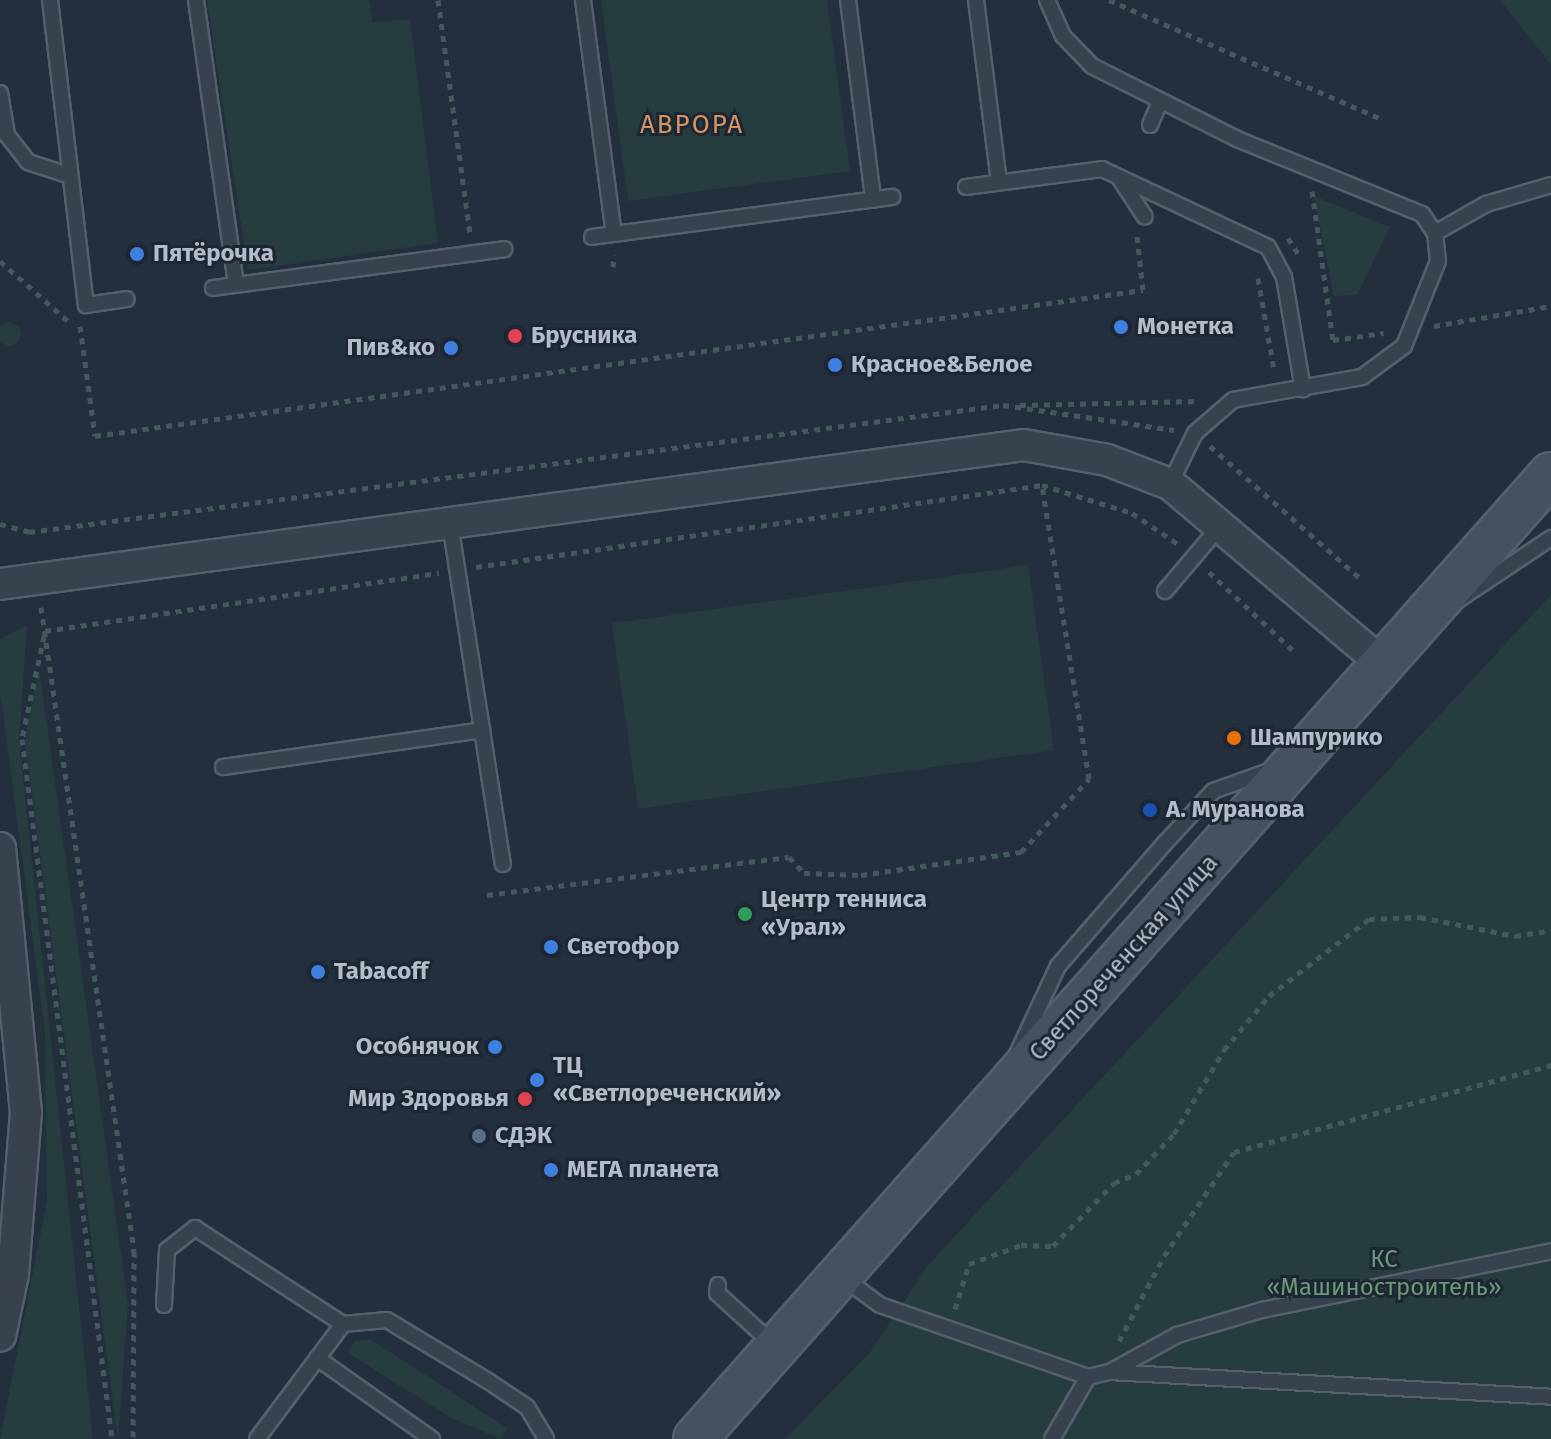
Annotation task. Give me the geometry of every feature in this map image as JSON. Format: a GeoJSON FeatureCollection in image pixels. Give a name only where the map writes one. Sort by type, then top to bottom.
{"type":"FeatureCollection","features":[{"type":"Feature","properties":{"kind":"main road","name":"Светлореченская улица"},"geometry":{"type":"LineString","coordinates":[[695,1439],[1306,757],[1551,474]]}},
{"type":"Feature","properties":{"kind":"street"},"geometry":{"type":"LineString","coordinates":[[0,584],[1024,445],[1107,460],[1170,484],[1384,665]]}},
{"type":"Feature","properties":{"kind":"street"},"geometry":{"type":"LineString","coordinates":[[0,848],[26,1112],[13,1274],[0,1336]]}},
{"type":"Feature","properties":{"kind":"lane"},"geometry":{"type":"LineString","coordinates":[[50,0],[68,175],[86,305],[127,299]]}},
{"type":"Feature","properties":{"kind":"lane"},"geometry":{"type":"LineString","coordinates":[[196,0],[236,284]]}},
{"type":"Feature","properties":{"kind":"lane"},"geometry":{"type":"LineString","coordinates":[[583,0],[614,234]]}},
{"type":"Feature","properties":{"kind":"lane"},"geometry":{"type":"LineString","coordinates":[[848,0],[873,199]]}},
{"type":"Feature","properties":{"kind":"lane"},"geometry":{"type":"LineString","coordinates":[[976,0],[999,182]]}},
{"type":"Feature","properties":{"kind":"lane"},"geometry":{"type":"LineString","coordinates":[[1047,0],[1063,36],[1092,66],[1160,102],[1309,169],[1422,214],[1435,233],[1438,261],[1410,330],[1380,368],[1303,389],[1233,400],[1195,433],[1170,484]]}},
{"type":"Feature","properties":{"kind":"lane"},"geometry":{"type":"LineString","coordinates":[[0,93],[7,135],[28,162],[68,175]]}},
{"type":"Feature","properties":{"kind":"lane"},"geometry":{"type":"LineString","coordinates":[[1150,125],[1160,102]]}},
{"type":"Feature","properties":{"kind":"lane"},"geometry":{"type":"LineString","coordinates":[[1102,169],[1132,192],[1145,217]]}},
{"type":"Feature","properties":{"kind":"lane"},"geometry":{"type":"LineString","coordinates":[[966,187],[1102,169],[1277,257],[1303,389]]}},
{"type":"Feature","properties":{"kind":"lane"},"geometry":{"type":"LineString","coordinates":[[1435,233],[1486,204],[1551,185]]}},
{"type":"Feature","properties":{"kind":"lane"},"geometry":{"type":"LineString","coordinates":[[592,237],[892,197]]}},
{"type":"Feature","properties":{"kind":"lane"},"geometry":{"type":"LineString","coordinates":[[213,288],[504,249]]}},
{"type":"Feature","properties":{"kind":"lane"},"geometry":{"type":"LineString","coordinates":[[450,523],[503,864]]}},
{"type":"Feature","properties":{"kind":"lane"},"geometry":{"type":"LineString","coordinates":[[1165,591],[1221,525]]}},
{"type":"Feature","properties":{"kind":"lane"},"geometry":{"type":"LineString","coordinates":[[1431,610],[1482,591],[1551,538]]}},
{"type":"Feature","properties":{"kind":"lane"},"geometry":{"type":"LineString","coordinates":[[223,767],[482,730]]}},
{"type":"Feature","properties":{"kind":"lane"},"geometry":{"type":"LineString","coordinates":[[164,1305],[167,1250],[195,1228],[343,1324],[387,1320],[527,1407],[546,1439]]}},
{"type":"Feature","properties":{"kind":"lane"},"geometry":{"type":"LineString","coordinates":[[841,1276],[880,1305],[947,1324],[1088,1377],[1109,1372],[1177,1335],[1262,1310],[1551,1251]]}},
{"type":"Feature","properties":{"kind":"lane"},"geometry":{"type":"LineString","coordinates":[[718,1285],[717,1293],[776,1346]]}},
{"type":"Feature","properties":{"kind":"lane"},"geometry":{"type":"LineString","coordinates":[[257,1439],[343,1324]]}},
{"type":"Feature","properties":{"kind":"lane"},"geometry":{"type":"LineString","coordinates":[[317,1358],[432,1439]]}},
{"type":"Feature","properties":{"kind":"lane"},"geometry":{"type":"LineString","coordinates":[[1109,1372],[1551,1397]]}},
{"type":"Feature","properties":{"kind":"lane"},"geometry":{"type":"LineString","coordinates":[[1052,1439],[1088,1377]]}},
{"type":"Feature","properties":{"kind":"path"},"geometry":{"type":"LineString","coordinates":[[438,0],[473,253]]}},
{"type":"Feature","properties":{"kind":"path"},"geometry":{"type":"LineString","coordinates":[[1109,0],[1382,119]]}},
{"type":"Feature","properties":{"kind":"path"},"geometry":{"type":"LineString","coordinates":[[1309,169],[1333,340],[1551,306]]}},
{"type":"Feature","properties":{"kind":"path"},"geometry":{"type":"LineString","coordinates":[[80,326],[95,436],[1143,290],[1132,192]]}},
{"type":"Feature","properties":{"kind":"path"},"geometry":{"type":"LineString","coordinates":[[0,261],[53,313]]}},
{"type":"Feature","properties":{"kind":"path"},"geometry":{"type":"LineString","coordinates":[[1256,266],[1278,393]]}},
{"type":"Feature","properties":{"kind":"path"},"geometry":{"type":"LineString","coordinates":[[625,352],[626,360]]}},
{"type":"Feature","properties":{"kind":"path"},"geometry":{"type":"LineString","coordinates":[[1003,405],[1233,400]]}},
{"type":"Feature","properties":{"kind":"path"},"geometry":{"type":"LineString","coordinates":[[487,895],[789,857],[804,873],[861,875],[1021,852],[1089,779],[1042,485]]}},
{"type":"Feature","properties":{"kind":"path"},"geometry":{"type":"LineString","coordinates":[[45,631],[1042,485],[1132,513],[1193,558],[1296,653]]}},
{"type":"Feature","properties":{"kind":"path"},"geometry":{"type":"LineString","coordinates":[[45,631],[22,739],[112,1439]]}},
{"type":"Feature","properties":{"kind":"path"},"geometry":{"type":"LineString","coordinates":[[45,631],[134,1251],[133,1439]]}},
{"type":"Feature","properties":{"kind":"path"},"geometry":{"type":"LineString","coordinates":[[947,1324],[964,1294],[969,1264],[1021,1245],[1053,1246],[1174,1134],[1224,1050],[1269,996],[1369,919],[1420,917],[1515,936],[1551,930]]}},
{"type":"Feature","properties":{"kind":"path"},"geometry":{"type":"LineString","coordinates":[[1109,1372],[1121,1333],[1164,1256],[1234,1152],[1551,1065]]}},
{"type":"Feature","properties":{"kind":"green space"},"geometry":{"type":"Polygon","coordinates":[[[207,0],[369,0],[373,23],[410,19],[438,243],[248,270],[207,0]]]}},
{"type":"Feature","properties":{"kind":"green space"},"geometry":{"type":"Polygon","coordinates":[[[601,0],[827,0],[850,171],[628,201],[601,0]]]}},
{"type":"Feature","properties":{"kind":"green space"},"geometry":{"type":"Polygon","coordinates":[[[1500,0],[1551,0],[1551,65],[1500,0]]]}},
{"type":"Feature","properties":{"kind":"green space"},"geometry":{"type":"Polygon","coordinates":[[[1314,196],[1390,227],[1357,295],[1334,296],[1314,196]]]}},
{"type":"Feature","properties":{"kind":"green space"},"geometry":{"type":"Polygon","coordinates":[[[9,322],[18,325],[21,334],[18,343],[9,346],[0,343],[-3,334],[0,325],[9,322]]]}},
{"type":"Feature","properties":{"kind":"green space"},"geometry":{"type":"Polygon","coordinates":[[[1028,565],[1054,750],[638,809],[612,623],[1028,565]]]}},
{"type":"Feature","properties":{"kind":"green space","name":"КС «Машиностроитель»"},"geometry":{"type":"Polygon","coordinates":[[[1551,595],[1551,1439],[785,1439],[871,1351],[928,1265],[1551,595]]]}},
{"type":"Feature","properties":{"kind":"green space"},"geometry":{"type":"Polygon","coordinates":[[[27,625],[19,739],[93,1439],[0,1439],[47,1201],[45,1032],[0,691],[0,639],[27,625]]]}},
{"type":"Feature","properties":{"kind":"green space"},"geometry":{"type":"Polygon","coordinates":[[[39,668],[128,1304],[118,1439],[25,741],[39,668]]]}},
{"type":"Feature","properties":{"kind":"green space"},"geometry":{"type":"Polygon","coordinates":[[[370,1339],[507,1428],[501,1439],[451,1418],[348,1353],[355,1341],[370,1339]]]}},
{"type":"Feature","properties":{"kind":"place","name":"Пятёрочка"},"geometry":{"type":"Point","coordinates":[137,254]}},
{"type":"Feature","properties":{"kind":"place","name":"Монетка"},"geometry":{"type":"Point","coordinates":[1121,327]}},
{"type":"Feature","properties":{"kind":"place","name":"Брусника"},"geometry":{"type":"Point","coordinates":[515,336]}},
{"type":"Feature","properties":{"kind":"place","name":"Пив&ко"},"geometry":{"type":"Point","coordinates":[451,348]}},
{"type":"Feature","properties":{"kind":"place","name":"Красное&Белое"},"geometry":{"type":"Point","coordinates":[835,365]}},
{"type":"Feature","properties":{"kind":"place","name":"Шампурико"},"geometry":{"type":"Point","coordinates":[1234,738]}},
{"type":"Feature","properties":{"kind":"place","name":"А. Муранова"},"geometry":{"type":"Point","coordinates":[1150,810]}},
{"type":"Feature","properties":{"kind":"place","name":"Центр тенниса «Урал»"},"geometry":{"type":"Point","coordinates":[745,914]}},
{"type":"Feature","properties":{"kind":"place","name":"Светофор"},"geometry":{"type":"Point","coordinates":[551,947]}},
{"type":"Feature","properties":{"kind":"place","name":"Tabacoff"},"geometry":{"type":"Point","coordinates":[318,972]}},
{"type":"Feature","properties":{"kind":"place","name":"Особнячок"},"geometry":{"type":"Point","coordinates":[495,1047]}},
{"type":"Feature","properties":{"kind":"place","name":"ТЦ «Светлореченский»"},"geometry":{"type":"Point","coordinates":[537,1080]}},
{"type":"Feature","properties":{"kind":"place","name":"Мир Здоровья"},"geometry":{"type":"Point","coordinates":[525,1099]}},
{"type":"Feature","properties":{"kind":"place","name":"СДЭК"},"geometry":{"type":"Point","coordinates":[479,1136]}},
{"type":"Feature","properties":{"kind":"place","name":"МЕГА планета"},"geometry":{"type":"Point","coordinates":[551,1170]}},
{"type":"Feature","properties":{"kind":"district","name":"АВРОРА"},"geometry":{"type":"Point","coordinates":[692,125]}}]}
